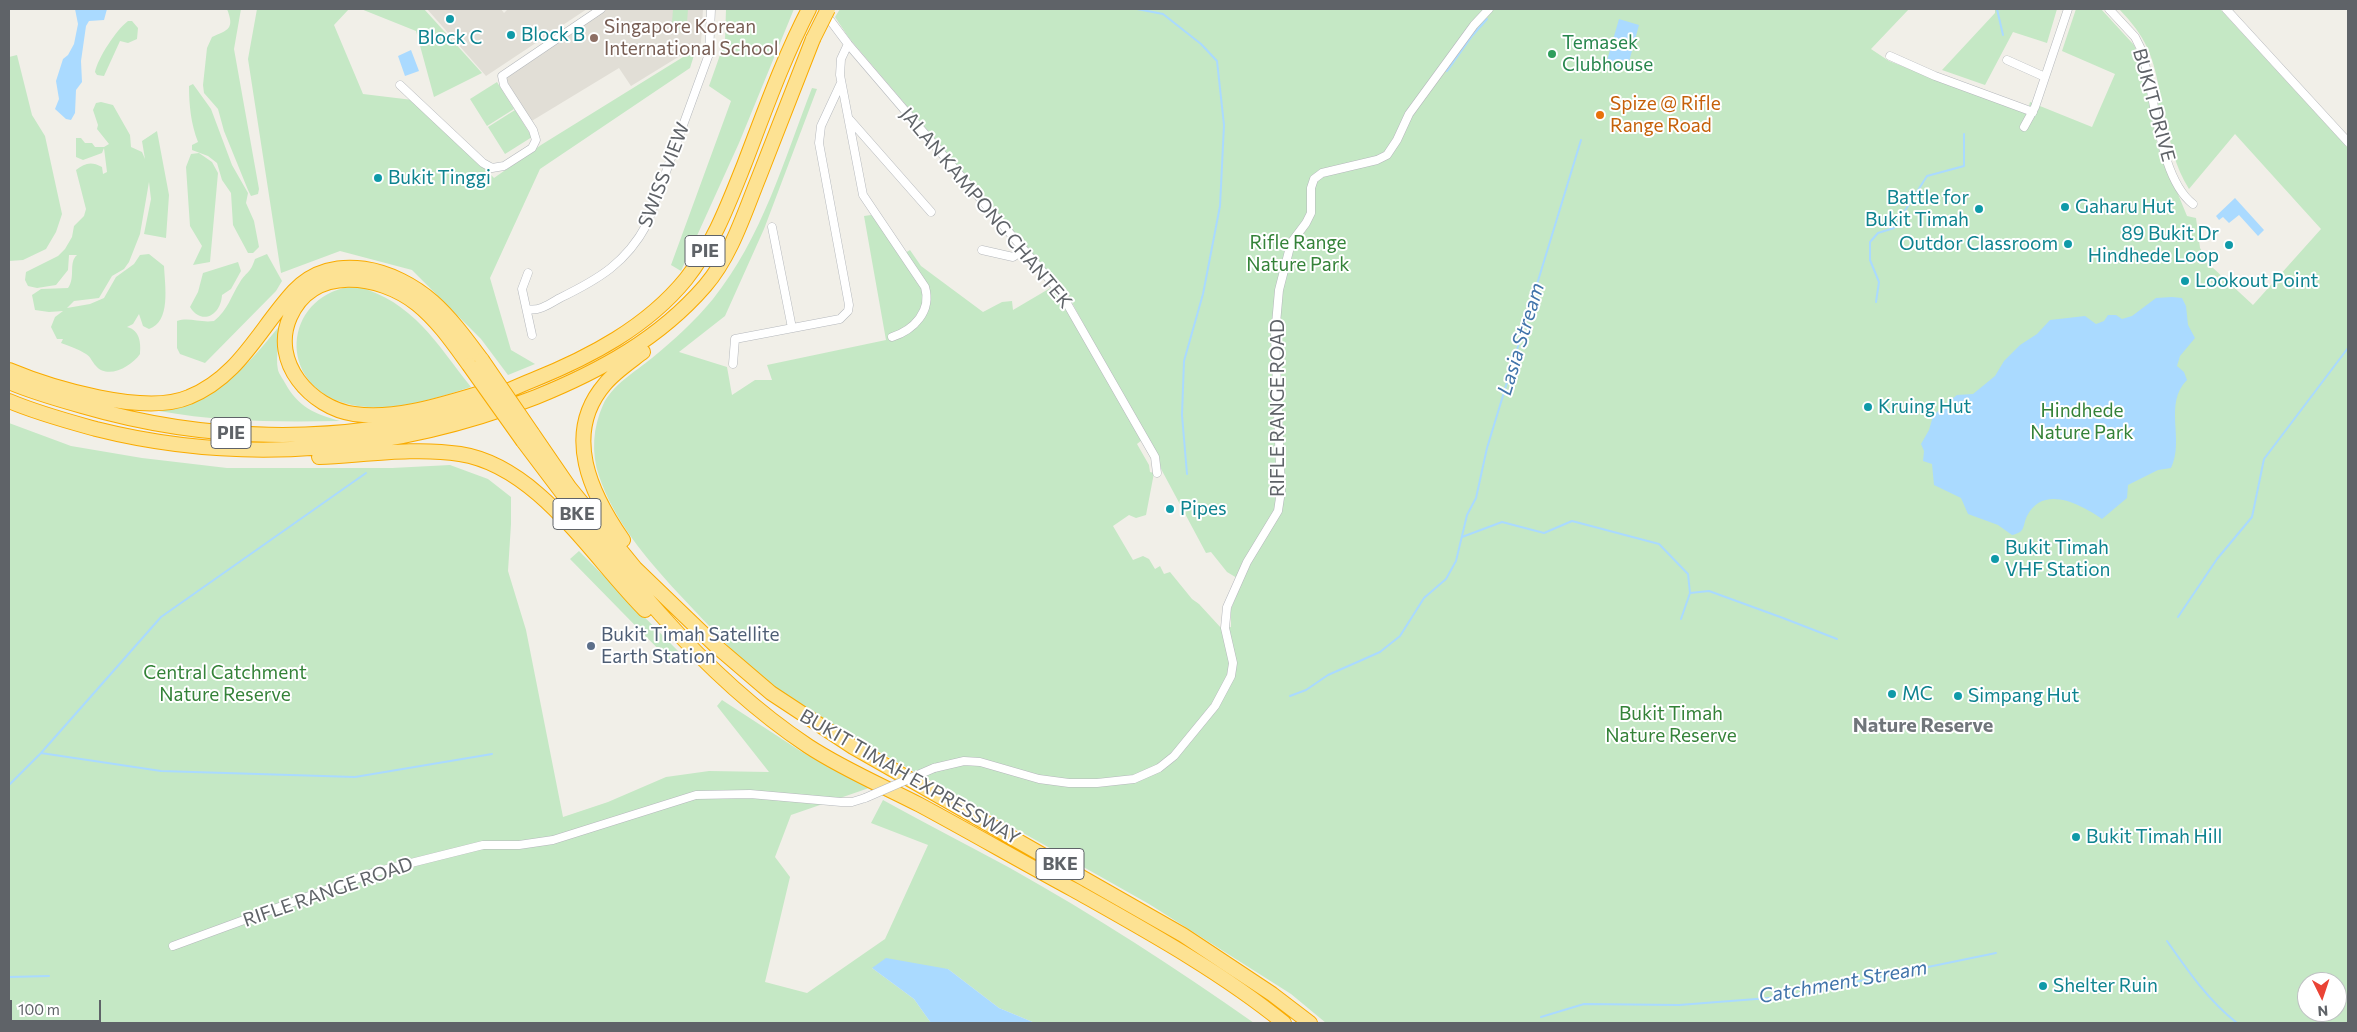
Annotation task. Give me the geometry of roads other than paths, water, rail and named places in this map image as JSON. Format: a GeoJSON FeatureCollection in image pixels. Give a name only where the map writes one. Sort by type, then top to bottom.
{"type":"FeatureCollection","features":[{"type":"Feature","properties":{"kind":"highway","name":"PIE"},"geometry":{"type":"LineString","coordinates":[[9,382],[66,402],[126,419],[224,433],[262,435],[322,434],[397,424],[458,411],[583,357],[625,335],[662,305],[685,279],[706,249],[721,221],[797,33],[809,9]]}},
{"type":"Feature","properties":{"kind":"highway","name":"PIE"},"geometry":{"type":"LineString","coordinates":[[9,401],[64,420],[126,436],[187,446],[263,451],[328,448],[400,438],[491,415],[578,380],[633,349],[684,310],[707,284],[730,245],[813,39],[828,9]]}},
{"type":"Feature","properties":{"kind":"highway"},"geometry":{"type":"LineString","coordinates":[[9,370],[77,392],[130,402],[157,403],[187,398],[222,378],[237,365],[285,302],[304,282],[316,274],[342,267],[356,267],[383,273],[433,302],[451,322],[475,362],[527,437],[634,568],[654,586]]}},
{"type":"Feature","properties":{"kind":"highway"},"geometry":{"type":"LineString","coordinates":[[475,362],[415,303],[386,286],[363,280],[337,279],[304,296],[289,318],[286,331],[288,354],[296,379],[317,400],[340,411],[369,415],[402,412],[439,406],[506,385],[517,386]]}},
{"type":"Feature","properties":{"kind":"highway"},"geometry":{"type":"LineString","coordinates":[[654,586],[650,575],[614,528],[595,492],[583,458],[583,430],[592,404],[605,384],[675,327],[684,310]]}},
{"type":"Feature","properties":{"kind":"highway","name":"BKE"},"geometry":{"type":"LineString","coordinates":[[527,437],[604,549],[698,654]]}},
{"type":"Feature","properties":{"kind":"highway"},"geometry":{"type":"LineString","coordinates":[[187,446],[262,457],[301,458],[429,451],[460,454],[488,462],[519,478],[546,499],[626,591],[684,647],[698,654]]}},
{"type":"Feature","properties":{"kind":"highway","name":"BUKIT TIMAH EXPRESSWAY"},"geometry":{"type":"LineString","coordinates":[[654,586],[716,646],[790,707],[853,747],[1183,935],[1272,994],[1310,1023]]}},
{"type":"Feature","properties":{"kind":"highway","name":"BUKIT TIMAH EXPRESSWAY"},"geometry":{"type":"LineString","coordinates":[[698,654],[737,691],[810,747],[1112,912],[1186,955],[1284,1023]]}},
{"type":"Feature","properties":{"kind":"street"},"geometry":{"type":"LineString","coordinates":[[400,84],[483,163],[492,168],[501,168],[532,148],[536,137],[504,85],[502,76],[601,9]]}},
{"type":"Feature","properties":{"kind":"street","name":"SWISS VIEW"},"geometry":{"type":"LineString","coordinates":[[528,309],[540,308],[599,279],[629,251],[640,237],[647,224],[708,54],[711,9]]}},
{"type":"Feature","properties":{"kind":"street","name":"JALAN KAMPONG CHANTEK"},"geometry":{"type":"LineString","coordinates":[[821,9],[848,44],[1068,303],[1155,457],[1157,473]]}},
{"type":"Feature","properties":{"kind":"street","name":"RIFLE RANGE ROAD"},"geometry":{"type":"LineString","coordinates":[[173,946],[375,872],[465,848],[484,845],[519,845],[561,839],[696,796],[750,794],[852,802],[934,768],[964,761],[980,762],[1039,779],[1070,783],[1134,779],[1159,768],[1190,740],[1215,706],[1231,676],[1234,663],[1226,628],[1227,607],[1247,562],[1278,511],[1281,491],[1275,335],[1279,290],[1291,243],[1311,213],[1311,188],[1314,180],[1322,173],[1377,160],[1387,155],[1397,140],[1409,114],[1474,25],[1489,9]]}},
{"type":"Feature","properties":{"kind":"street"},"geometry":{"type":"LineString","coordinates":[[2024,127],[2033,111],[2068,9]]}},
{"type":"Feature","properties":{"kind":"street","name":"BUKIT DRIVE"},"geometry":{"type":"LineString","coordinates":[[2109,9],[2135,37],[2140,47],[2168,162],[2178,186],[2193,204]]}},
{"type":"Feature","properties":{"kind":"street"},"geometry":{"type":"LineString","coordinates":[[2226,9],[2348,142]]}},
{"type":"Feature","properties":{"kind":"street"},"geometry":{"type":"LineString","coordinates":[[848,44],[840,64],[841,83],[863,195],[925,287],[928,297],[921,316],[914,326],[902,334],[892,337]]}},
{"type":"Feature","properties":{"kind":"street"},"geometry":{"type":"LineString","coordinates":[[1890,56],[2033,111]]}},
{"type":"Feature","properties":{"kind":"street"},"geometry":{"type":"LineString","coordinates":[[2007,60],[2045,78]]}},
{"type":"Feature","properties":{"kind":"street"},"geometry":{"type":"LineString","coordinates":[[733,364],[735,339],[840,318],[847,314],[849,308],[819,143],[822,126],[841,83]]}},
{"type":"Feature","properties":{"kind":"street"},"geometry":{"type":"LineString","coordinates":[[849,118],[931,212]]}},
{"type":"Feature","properties":{"kind":"street"},"geometry":{"type":"LineString","coordinates":[[772,228],[792,328]]}},
{"type":"Feature","properties":{"kind":"street"},"geometry":{"type":"LineString","coordinates":[[982,250],[1011,257],[1024,250]]}},
{"type":"Feature","properties":{"kind":"street"},"geometry":{"type":"LineString","coordinates":[[528,273],[522,289],[528,309],[532,335]]}},
{"type":"Feature","properties":{"kind":"water"},"geometry":{"type":"Polygon","coordinates":[[[75,9],[107,9],[104,20],[89,21],[86,26],[81,61],[82,82],[76,90],[75,113],[71,120],[66,119],[55,109],[59,99],[56,81],[63,59],[68,55],[74,44],[78,24],[75,9]]]}},
{"type":"Feature","properties":{"kind":"water"},"geometry":{"type":"Polygon","coordinates":[[[1619,19],[1639,25],[1627,69],[1606,64],[1619,19]]]}},
{"type":"Feature","properties":{"kind":"water"},"geometry":{"type":"Polygon","coordinates":[[[411,50],[419,71],[405,76],[398,56],[411,50]]]}},
{"type":"Feature","properties":{"kind":"water"},"geometry":{"type":"Polygon","coordinates":[[[2235,198],[2264,230],[2258,236],[2239,215],[2229,223],[2223,217],[2219,220],[2216,216],[2235,198]]]}},
{"type":"Feature","properties":{"kind":"water"},"geometry":{"type":"Polygon","coordinates":[[[2156,298],[2182,298],[2186,306],[2188,325],[2195,338],[2180,356],[2177,366],[2184,372],[2187,380],[2180,389],[2176,400],[2176,445],[2175,457],[2171,468],[2158,470],[2128,485],[2127,498],[2102,519],[2073,503],[2052,499],[2034,506],[2027,516],[2022,531],[2012,535],[1998,525],[1968,514],[1961,498],[1934,485],[1932,464],[1923,461],[1924,451],[1921,444],[1929,430],[1933,416],[1957,395],[1973,394],[1995,376],[2004,361],[2020,345],[2037,334],[2050,320],[2085,316],[2096,324],[2104,321],[2108,315],[2116,315],[2122,319],[2132,316],[2156,298]]]}},
{"type":"Feature","properties":{"kind":"water"},"geometry":{"type":"Polygon","coordinates":[[[886,958],[948,969],[999,1008],[1035,1023],[931,1023],[914,999],[872,968],[886,958]]]}},
{"type":"Feature","properties":{"kind":"waterway"},"geometry":{"type":"LineString","coordinates":[[1137,9],[1163,14],[1201,44],[1217,61],[1224,125],[1220,206],[1203,294],[1184,361],[1182,415],[1187,474]]}},
{"type":"Feature","properties":{"kind":"waterway"},"geometry":{"type":"LineString","coordinates":[[1997,9],[2003,35]]}},
{"type":"Feature","properties":{"kind":"waterway"},"geometry":{"type":"LineString","coordinates":[[1447,71],[1472,36],[1487,19]]}},
{"type":"Feature","properties":{"kind":"waterway"},"geometry":{"type":"LineString","coordinates":[[1876,302],[1879,282],[1870,260],[1870,242],[1878,233],[1894,228],[1927,176],[1964,166],[1964,134]]}},
{"type":"Feature","properties":{"kind":"waterway","name":"Lasia Stream"},"geometry":{"type":"LineString","coordinates":[[1290,696],[1306,690],[1328,675],[1380,652],[1400,636],[1424,598],[1446,579],[1456,561],[1467,515],[1476,498],[1487,448],[1581,140]]}},
{"type":"Feature","properties":{"kind":"waterway"},"geometry":{"type":"LineString","coordinates":[[2178,617],[2217,559],[2252,517],[2264,459],[2348,348]]}},
{"type":"Feature","properties":{"kind":"waterway"},"geometry":{"type":"LineString","coordinates":[[9,785],[41,753],[161,617],[366,473]]}},
{"type":"Feature","properties":{"kind":"waterway","name":"Lasia Stream"},"geometry":{"type":"LineString","coordinates":[[1462,537],[1502,522],[1544,533],[1572,521],[1659,544],[1688,574],[1690,593],[1709,591],[1783,618]]}},
{"type":"Feature","properties":{"kind":"waterway"},"geometry":{"type":"LineString","coordinates":[[1681,619],[1690,593]]}},
{"type":"Feature","properties":{"kind":"waterway","name":"Lasia Stream"},"geometry":{"type":"LineString","coordinates":[[1783,618],[1837,639]]}},
{"type":"Feature","properties":{"kind":"waterway"},"geometry":{"type":"LineString","coordinates":[[41,753],[161,771],[355,777],[492,754]]}},
{"type":"Feature","properties":{"kind":"waterway"},"geometry":{"type":"LineString","coordinates":[[2167,941],[2208,995],[2237,1023]]}},
{"type":"Feature","properties":{"kind":"waterway","name":"Catchment Stream"},"geometry":{"type":"LineString","coordinates":[[1541,1017],[1584,1004],[1679,1005],[1782,997],[1996,953]]}},
{"type":"Feature","properties":{"kind":"waterway"},"geometry":{"type":"LineString","coordinates":[[9,977],[49,976]]}},
{"type":"Feature","properties":{"kind":"place","name":"Block C"},"geometry":{"type":"Point","coordinates":[450,19]}},
{"type":"Feature","properties":{"kind":"place","name":"Block B"},"geometry":{"type":"Point","coordinates":[511,35]}},
{"type":"Feature","properties":{"kind":"place","name":"Singapore Korean International School"},"geometry":{"type":"Point","coordinates":[594,38]}},
{"type":"Feature","properties":{"kind":"place","name":"Temasek Clubhouse"},"geometry":{"type":"Point","coordinates":[1552,54]}},
{"type":"Feature","properties":{"kind":"place","name":"Spize @ Rifle Range Road"},"geometry":{"type":"Point","coordinates":[1600,115]}},
{"type":"Feature","properties":{"kind":"place","name":"Bukit Tinggi"},"geometry":{"type":"Point","coordinates":[378,178]}},
{"type":"Feature","properties":{"kind":"place","name":"Gaharu Hut"},"geometry":{"type":"Point","coordinates":[2065,207]}},
{"type":"Feature","properties":{"kind":"place","name":"Battle for Bukit Timah"},"geometry":{"type":"Point","coordinates":[1979,209]}},
{"type":"Feature","properties":{"kind":"place","name":"Outdor Classroom"},"geometry":{"type":"Point","coordinates":[2068,244]}},
{"type":"Feature","properties":{"kind":"place","name":"89 Bukit Dr Hindhede Loop"},"geometry":{"type":"Point","coordinates":[2229,245]}},
{"type":"Feature","properties":{"kind":"place","name":"Lookout Point"},"geometry":{"type":"Point","coordinates":[2185,281]}},
{"type":"Feature","properties":{"kind":"place","name":"Kruing Hut"},"geometry":{"type":"Point","coordinates":[1868,407]}},
{"type":"Feature","properties":{"kind":"place","name":"Pipes"},"geometry":{"type":"Point","coordinates":[1170,509]}},
{"type":"Feature","properties":{"kind":"place","name":"Bukit Timah VHF Station"},"geometry":{"type":"Point","coordinates":[1995,559]}},
{"type":"Feature","properties":{"kind":"place","name":"Bukit Timah Satellite Earth Station"},"geometry":{"type":"Point","coordinates":[591,646]}},
{"type":"Feature","properties":{"kind":"place","name":"MC"},"geometry":{"type":"Point","coordinates":[1892,694]}},
{"type":"Feature","properties":{"kind":"place","name":"Simpang Hut"},"geometry":{"type":"Point","coordinates":[1958,696]}},
{"type":"Feature","properties":{"kind":"place","name":"Bukit Timah Hill"},"geometry":{"type":"Point","coordinates":[2076,837]}},
{"type":"Feature","properties":{"kind":"place","name":"Shelter Ruin"},"geometry":{"type":"Point","coordinates":[2043,986]}},
{"type":"Feature","properties":{"kind":"district","name":"Nature Reserve"},"geometry":{"type":"Point","coordinates":[1923,725]}},
{"type":"Feature","properties":{"kind":"park label","name":"Rifle Range Nature Park"},"geometry":{"type":"Point","coordinates":[1298,254]}},
{"type":"Feature","properties":{"kind":"park label","name":"Hindhede Nature Park"},"geometry":{"type":"Point","coordinates":[2082,422]}},
{"type":"Feature","properties":{"kind":"park label","name":"Central Catchment Nature Reserve"},"geometry":{"type":"Point","coordinates":[225,684]}},
{"type":"Feature","properties":{"kind":"park label","name":"Bukit Timah Nature Reserve"},"geometry":{"type":"Point","coordinates":[1671,725]}}]}
